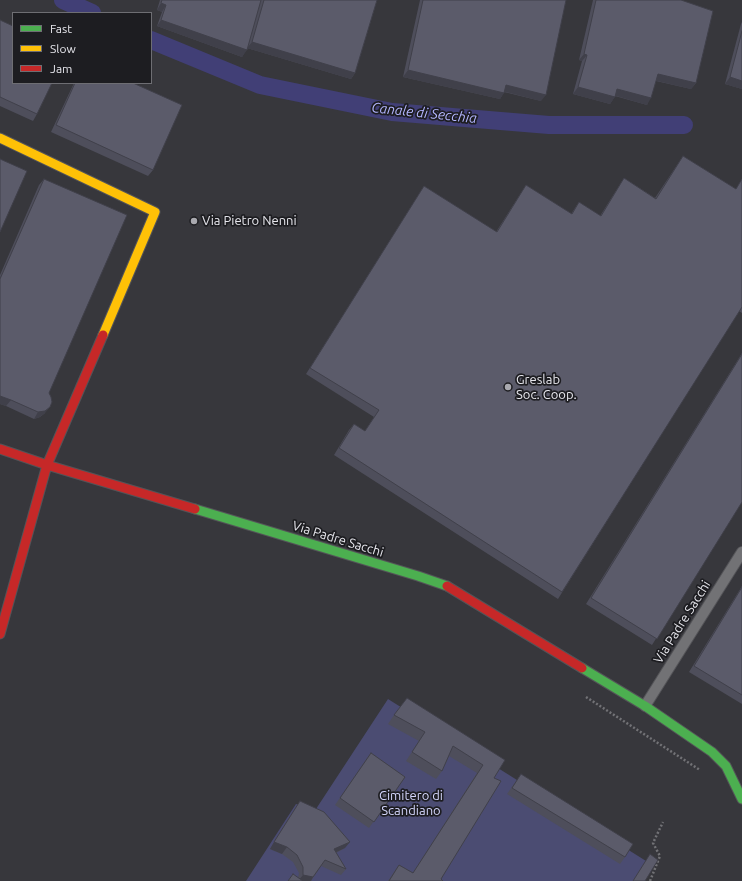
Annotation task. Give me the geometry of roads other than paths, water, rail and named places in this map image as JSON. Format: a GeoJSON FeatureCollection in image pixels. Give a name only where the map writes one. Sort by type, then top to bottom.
{"type":"FeatureCollection","features":[{"type":"Feature","properties":{"kind":"street"},"geometry":{"type":"LineString","coordinates":[[0,138],[155,212],[47,465],[0,634]]}},
{"type":"Feature","properties":{"kind":"street","name":"Via Padre Sacchi"},"geometry":{"type":"LineString","coordinates":[[0,449],[47,465],[418,576],[448,587],[645,706],[712,752],[726,766],[742,799]]}},
{"type":"Feature","properties":{"kind":"lane","name":"Via Padre Sacchi"},"geometry":{"type":"LineString","coordinates":[[645,706],[742,552]]}},
{"type":"Feature","properties":{"kind":"waterway","name":"Canale di Secchia"},"geometry":{"type":"LineString","coordinates":[[63,0],[90,12]]}},
{"type":"Feature","properties":{"kind":"waterway","name":"Canale di Secchia"},"geometry":{"type":"LineString","coordinates":[[152,40],[260,85],[392,112],[549,125],[684,125]]}},
{"type":"Feature","properties":{"kind":"place","name":"Via Pietro Nenni"},"geometry":{"type":"Point","coordinates":[194,221]}},
{"type":"Feature","properties":{"kind":"place","name":"Greslab Soc. Coop."},"geometry":{"type":"Point","coordinates":[508,387]}},
{"type":"Feature","properties":{"kind":"park label","name":"Cimitero di Scandiano"},"geometry":{"type":"Point","coordinates":[411,804]}}]}
